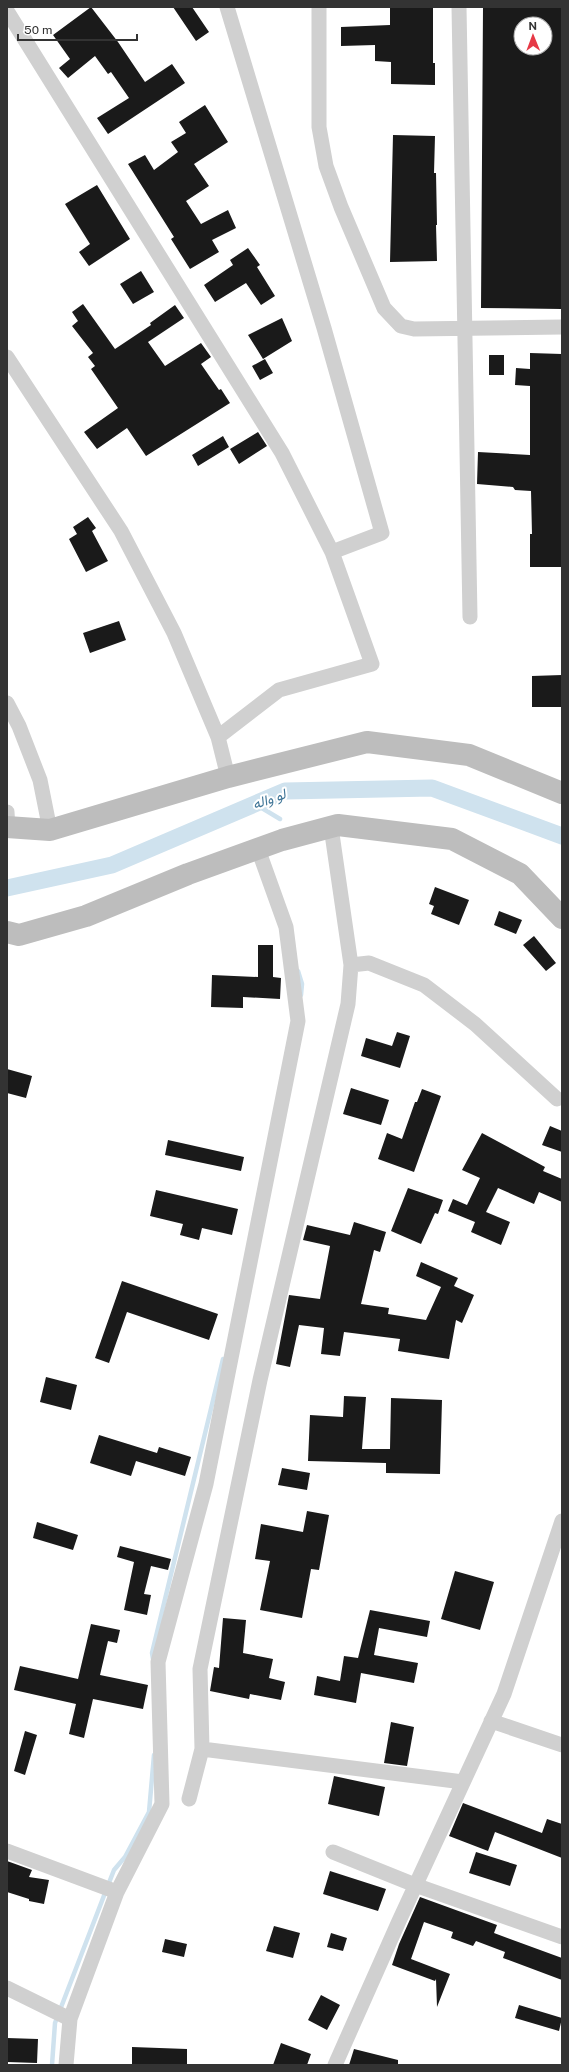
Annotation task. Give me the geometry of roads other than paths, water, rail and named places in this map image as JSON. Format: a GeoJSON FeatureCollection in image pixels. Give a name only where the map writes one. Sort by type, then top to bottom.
{"type":"FeatureCollection","features":[{"type":"Feature","properties":{"kind":"street"},"geometry":{"type":"LineString","coordinates":[[227,7],[324,328],[382,533],[332,552]]}},
{"type":"Feature","properties":{"kind":"street"},"geometry":{"type":"LineString","coordinates":[[319,7],[319,127],[326,166],[341,207],[384,308],[400,326],[414,329],[464,327],[562,327]]}},
{"type":"Feature","properties":{"kind":"street"},"geometry":{"type":"LineString","coordinates":[[459,7],[470,617]]}},
{"type":"Feature","properties":{"kind":"street"},"geometry":{"type":"LineString","coordinates":[[7,11],[282,452],[332,552],[372,664],[279,690],[218,737]]}},
{"type":"Feature","properties":{"kind":"street"},"geometry":{"type":"LineString","coordinates":[[7,357],[121,531],[174,633],[218,737],[228,777]]}},
{"type":"Feature","properties":{"kind":"street"},"geometry":{"type":"LineString","coordinates":[[7,703],[19,726],[40,780],[50,830]]}},
{"type":"Feature","properties":{"kind":"street"},"geometry":{"type":"LineString","coordinates":[[7,822],[50,830],[228,777],[367,742],[470,755],[562,793]]}},
{"type":"Feature","properties":{"kind":"street"},"geometry":{"type":"LineString","coordinates":[[7,932],[19,934],[86,916],[188,874],[258,848],[338,825],[452,838],[520,874],[562,918]]}},
{"type":"Feature","properties":{"kind":"street"},"geometry":{"type":"LineString","coordinates":[[189,1799],[202,1749],[200,1669],[260,1380],[348,1004],[351,964],[331,827]]}},
{"type":"Feature","properties":{"kind":"street"},"geometry":{"type":"LineString","coordinates":[[66,2065],[70,2018],[117,1892],[162,1804],[158,1662],[206,1484],[298,1021],[286,928],[258,848]]}},
{"type":"Feature","properties":{"kind":"street"},"geometry":{"type":"LineString","coordinates":[[351,964],[369,963],[424,985],[475,1024],[557,1099]]}},
{"type":"Feature","properties":{"kind":"street"},"geometry":{"type":"LineString","coordinates":[[335,2065],[415,1885],[504,1694],[560,1536],[562,1520]]}},
{"type":"Feature","properties":{"kind":"street"},"geometry":{"type":"LineString","coordinates":[[491,1721],[562,1745]]}},
{"type":"Feature","properties":{"kind":"street"},"geometry":{"type":"LineString","coordinates":[[202,1749],[463,1782]]}},
{"type":"Feature","properties":{"kind":"street"},"geometry":{"type":"LineString","coordinates":[[7,1851],[117,1892]]}},
{"type":"Feature","properties":{"kind":"street"},"geometry":{"type":"LineString","coordinates":[[333,1852],[415,1885],[562,1937]]}},
{"type":"Feature","properties":{"kind":"street"},"geometry":{"type":"LineString","coordinates":[[7,1988],[70,2018]]}},
{"type":"Feature","properties":{"kind":"waterway","name":"لو واله"},"geometry":{"type":"LineString","coordinates":[[7,888],[112,865],[285,791],[432,788],[562,836]]}},
{"type":"Feature","properties":{"kind":"waterway"},"geometry":{"type":"LineString","coordinates":[[255,804],[280,819]]}},
{"type":"Feature","properties":{"kind":"waterway"},"geometry":{"type":"LineString","coordinates":[[298,971],[302,984],[301,995]]}},
{"type":"Feature","properties":{"kind":"waterway"},"geometry":{"type":"LineString","coordinates":[[153,1659],[152,1653],[223,1359]]}},
{"type":"Feature","properties":{"kind":"waterway"},"geometry":{"type":"LineString","coordinates":[[52,2065],[55,2023],[114,1870],[125,1857],[149,1812],[154,1755]]}}]}
